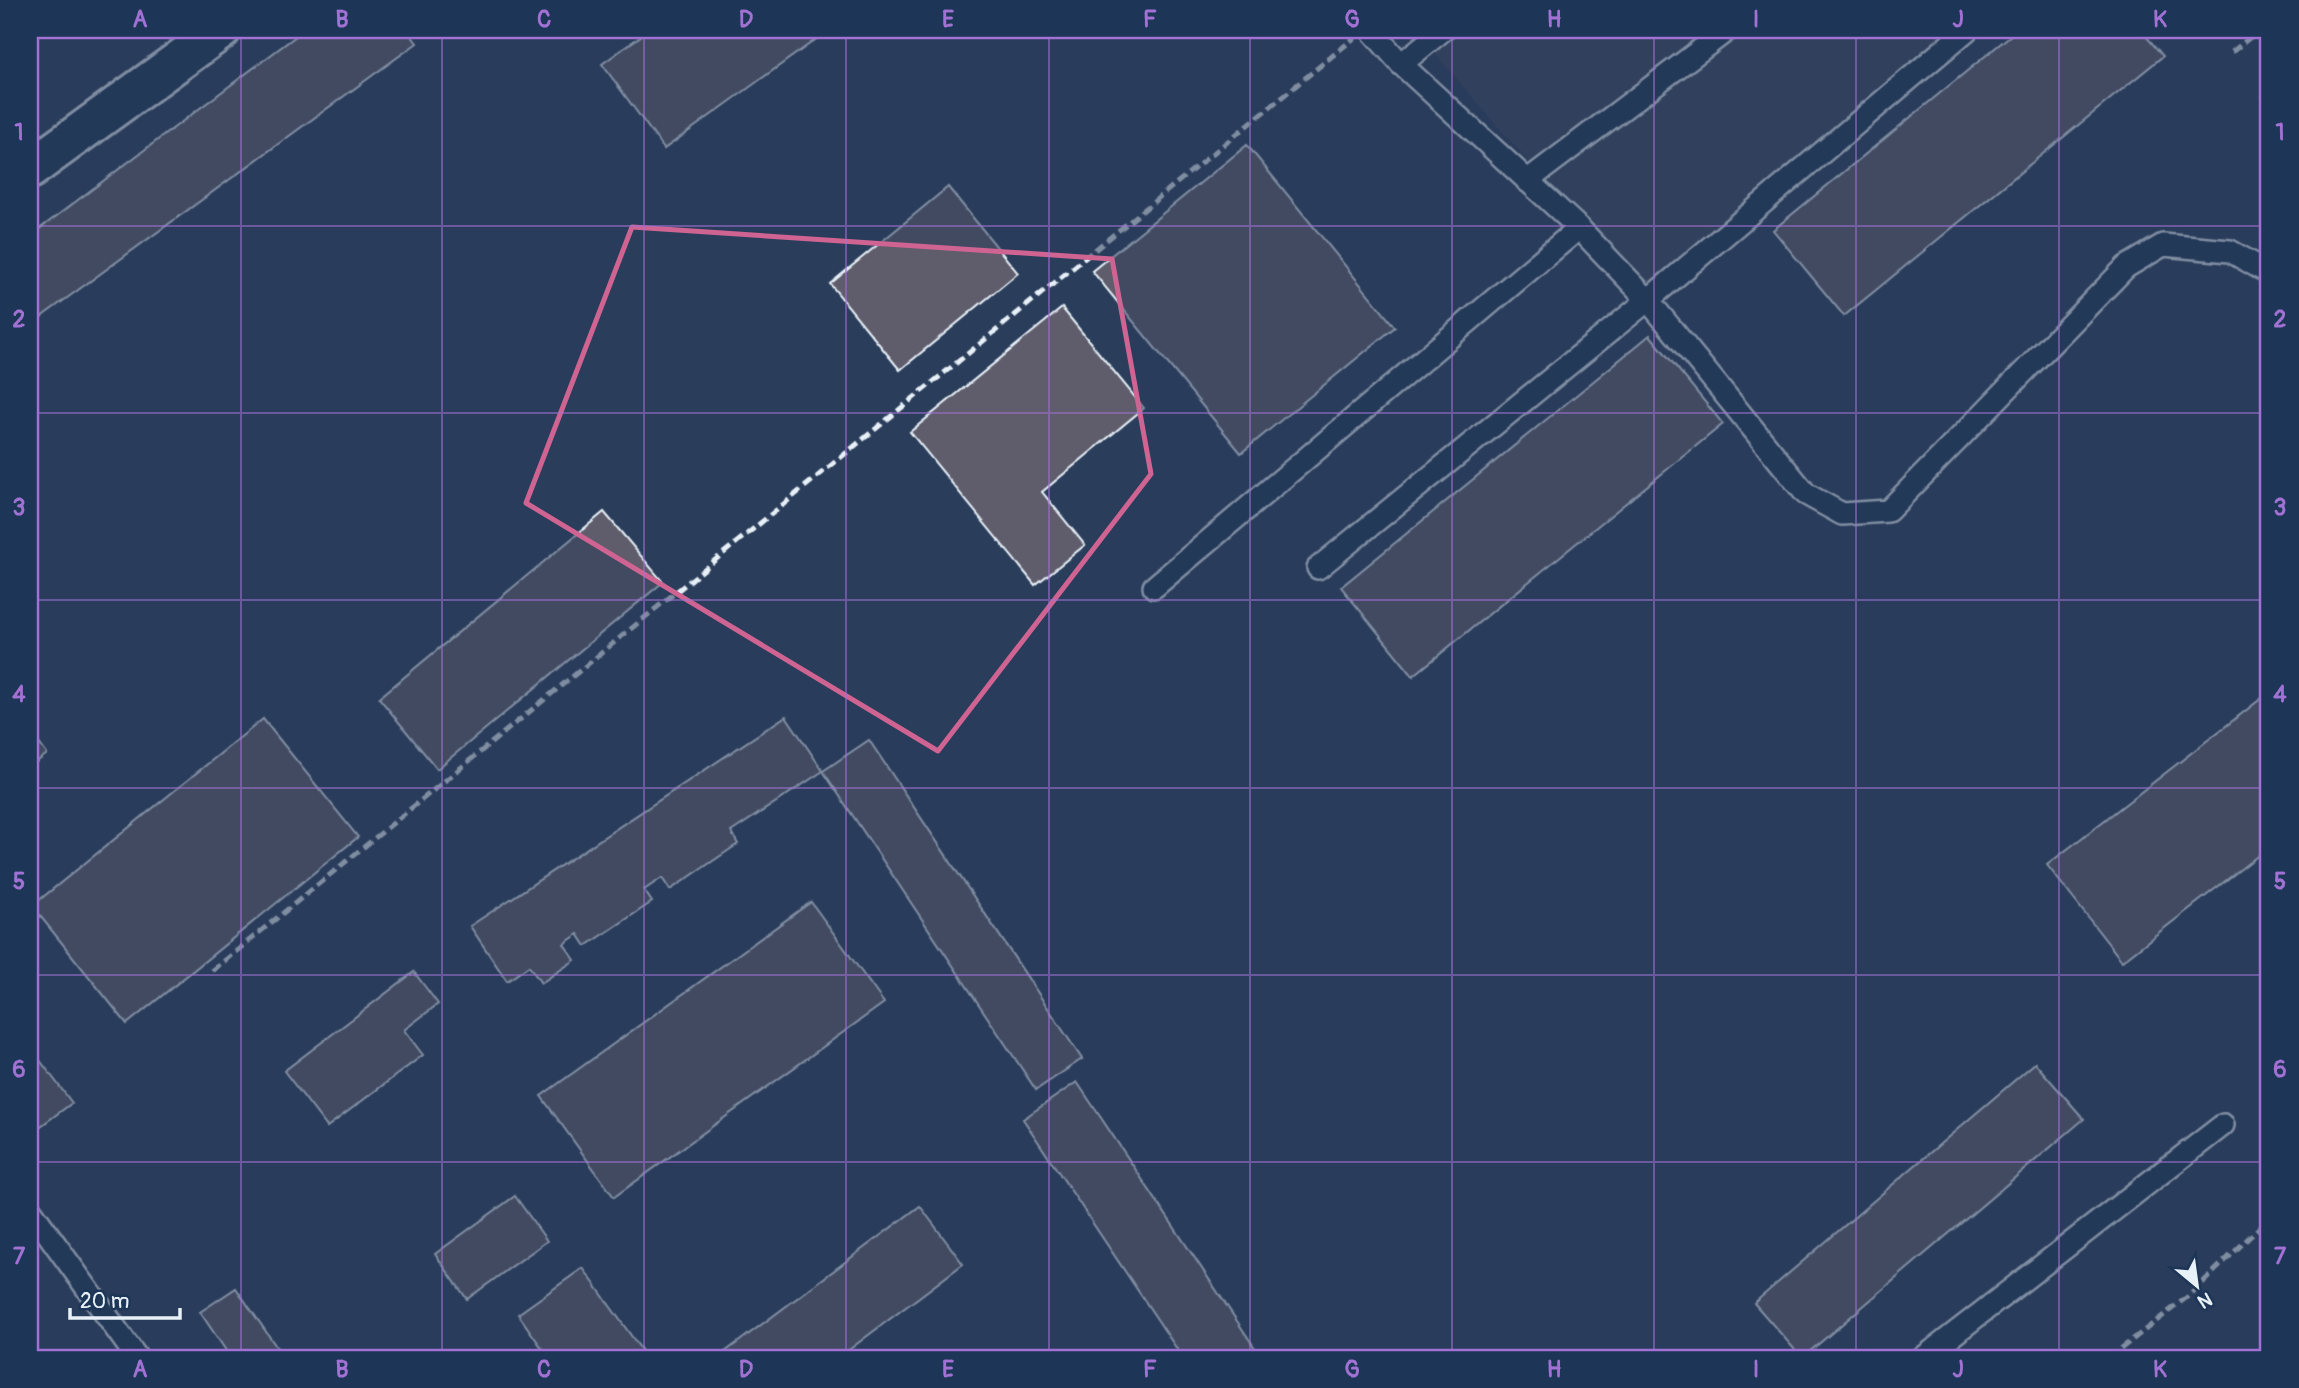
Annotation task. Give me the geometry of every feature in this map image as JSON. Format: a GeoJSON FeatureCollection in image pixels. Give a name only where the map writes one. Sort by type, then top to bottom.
{"type":"FeatureCollection","features":[{"type":"Feature","properties":{"kind":"street"},"geometry":{"type":"LineString","coordinates":[[30,169],[221,30]]}},
{"type":"Feature","properties":{"kind":"lane"},"geometry":{"type":"LineString","coordinates":[[1371,30],[1401,64],[1579,228],[1648,300],[1806,494],[1842,514],[1888,511],[2126,267],[2163,245],[2230,251],[2269,273]]}},
{"type":"Feature","properties":{"kind":"lane"},"geometry":{"type":"LineString","coordinates":[[1401,64],[1443,30]]}},
{"type":"Feature","properties":{"kind":"lane"},"geometry":{"type":"LineString","coordinates":[[1527,181],[1727,30]]}},
{"type":"Feature","properties":{"kind":"lane"},"geometry":{"type":"LineString","coordinates":[[1318,568],[1648,300],[1967,30]]}},
{"type":"Feature","properties":{"kind":"lane"},"geometry":{"type":"LineString","coordinates":[[1154,587],[1579,228]]}},
{"type":"Feature","properties":{"kind":"lane"},"geometry":{"type":"LineString","coordinates":[[1923,1358],[2222,1125]]}},
{"type":"Feature","properties":{"kind":"lane"},"geometry":{"type":"LineString","coordinates":[[30,1209],[137,1358]]}},
{"type":"Feature","properties":{"kind":"highlighted area"},"geometry":{"type":"Polygon","coordinates":[[[632,227],[1112,259],[1151,474],[938,751],[526,503],[632,227]]]}},
{"type":"Feature","properties":{"kind":"shaded area"},"geometry":{"type":"Polygon","coordinates":[[[1415,30],[1974,30],[1648,300],[1415,30]]]}},
{"type":"Feature","properties":{"kind":"building"},"geometry":{"type":"Polygon","coordinates":[[[304,30],[407,30],[417,43],[30,325],[30,236],[304,30]]]}},
{"type":"Feature","properties":{"kind":"building"},"geometry":{"type":"Polygon","coordinates":[[[649,30],[829,30],[664,149],[602,64],[649,30]]]}},
{"type":"Feature","properties":{"kind":"building"},"geometry":{"type":"Polygon","coordinates":[[[2017,30],[2141,30],[2163,56],[1844,316],[1773,230],[2017,30]]]}},
{"type":"Feature","properties":{"kind":"building"},"geometry":{"type":"Polygon","coordinates":[[[2269,91],[2269,106],[2262,97],[2269,91]]]}},
{"type":"Feature","properties":{"kind":"building"},"geometry":{"type":"Polygon","coordinates":[[[1247,145],[1395,327],[1241,453],[1092,271],[1247,145]]]}},
{"type":"Feature","properties":{"kind":"building"},"geometry":{"type":"Polygon","coordinates":[[[948,187],[1018,273],[900,370],[830,284],[948,187]]]}},
{"type":"Feature","properties":{"kind":"building"},"geometry":{"type":"Polygon","coordinates":[[[1062,308],[1144,408],[1042,492],[1085,545],[1035,585],[910,432],[1062,308]]]}},
{"type":"Feature","properties":{"kind":"building"},"geometry":{"type":"Polygon","coordinates":[[[1650,335],[1723,424],[1413,676],[1341,587],[1650,335]]]}},
{"type":"Feature","properties":{"kind":"building"},"geometry":{"type":"Polygon","coordinates":[[[604,512],[663,582],[437,769],[379,698],[604,512]]]}},
{"type":"Feature","properties":{"kind":"building"},"geometry":{"type":"Polygon","coordinates":[[[2262,698],[2269,707],[2269,847],[2122,961],[2047,865],[2262,698]]]}},
{"type":"Feature","properties":{"kind":"building"},"geometry":{"type":"Polygon","coordinates":[[[786,716],[823,771],[731,832],[738,844],[670,890],[662,878],[644,890],[652,902],[586,946],[578,934],[564,944],[575,960],[541,983],[529,966],[507,981],[470,926],[786,716]]]}},
{"type":"Feature","properties":{"kind":"building"},"geometry":{"type":"Polygon","coordinates":[[[263,719],[358,837],[127,1024],[32,906],[263,719]]]}},
{"type":"Feature","properties":{"kind":"building"},"geometry":{"type":"Polygon","coordinates":[[[30,731],[47,754],[30,767],[30,731]]]}},
{"type":"Feature","properties":{"kind":"building"},"geometry":{"type":"Polygon","coordinates":[[[869,740],[1082,1059],[1036,1090],[823,771],[869,740]]]}},
{"type":"Feature","properties":{"kind":"building"},"geometry":{"type":"Polygon","coordinates":[[[811,902],[884,1003],[614,1197],[541,1096],[811,902]]]}},
{"type":"Feature","properties":{"kind":"building"},"geometry":{"type":"Polygon","coordinates":[[[414,972],[438,1004],[404,1030],[423,1055],[327,1127],[284,1071],[414,972]]]}},
{"type":"Feature","properties":{"kind":"building"},"geometry":{"type":"Polygon","coordinates":[[[30,1047],[72,1103],[30,1134],[30,1047]]]}},
{"type":"Feature","properties":{"kind":"building"},"geometry":{"type":"Polygon","coordinates":[[[2035,1063],[2084,1119],[1802,1358],[1754,1303],[2035,1063]]]}},
{"type":"Feature","properties":{"kind":"building"},"geometry":{"type":"Polygon","coordinates":[[[1077,1082],[1257,1351],[1247,1358],[1183,1358],[1023,1119],[1077,1082]]]}},
{"type":"Feature","properties":{"kind":"building"},"geometry":{"type":"Polygon","coordinates":[[[515,1196],[547,1241],[467,1299],[435,1254],[515,1196]]]}},
{"type":"Feature","properties":{"kind":"building"},"geometry":{"type":"Polygon","coordinates":[[[920,1206],[963,1264],[838,1358],[717,1358],[920,1206]]]}},
{"type":"Feature","properties":{"kind":"building"},"geometry":{"type":"Polygon","coordinates":[[[583,1268],[647,1358],[549,1358],[518,1314],[583,1268]]]}},
{"type":"Feature","properties":{"kind":"building"},"geometry":{"type":"Polygon","coordinates":[[[236,1288],[284,1358],[231,1358],[200,1312],[236,1288]]]}},
{"type":"Feature","properties":{"kind":"railway"},"geometry":{"type":"LineString","coordinates":[[212,971],[1364,30]]}},
{"type":"Feature","properties":{"kind":"railway"},"geometry":{"type":"LineString","coordinates":[[2232,52],[2259,30]]}},
{"type":"Feature","properties":{"kind":"railway"},"geometry":{"type":"LineString","coordinates":[[2109,1358],[2191,1294],[2269,1218]]}}]}
